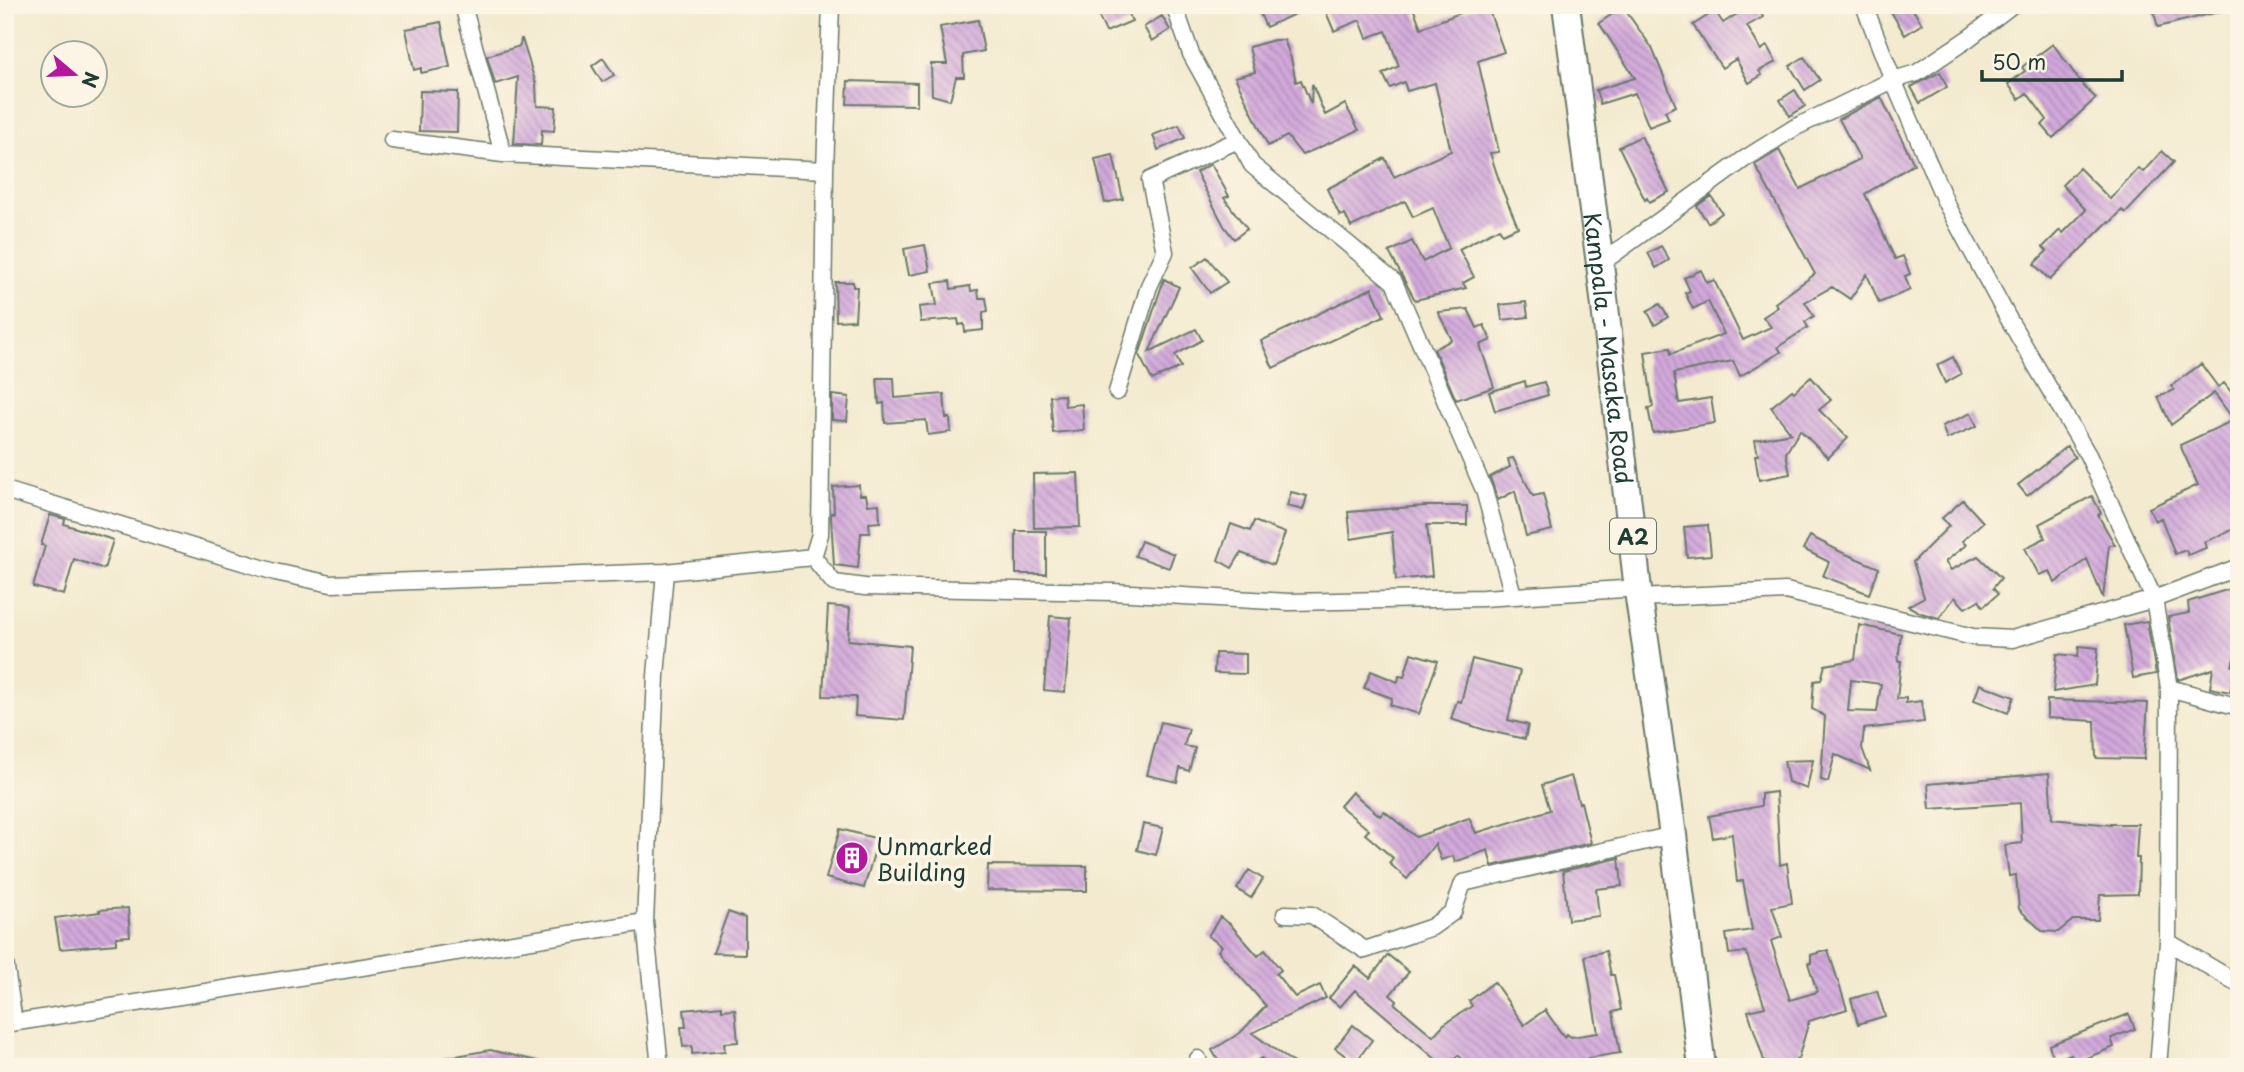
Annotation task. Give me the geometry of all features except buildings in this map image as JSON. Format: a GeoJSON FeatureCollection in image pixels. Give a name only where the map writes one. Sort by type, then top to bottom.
{"type":"FeatureCollection","features":[{"type":"Feature","properties":{"kind":"main road","name":"Kampala - Masaka Road"},"geometry":{"type":"LineString","coordinates":[[1568,8],[1639,593],[1702,1067]]}},
{"type":"Feature","properties":{"kind":"street"},"geometry":{"type":"LineString","coordinates":[[463,5],[503,154]]}},
{"type":"Feature","properties":{"kind":"street"},"geometry":{"type":"LineString","coordinates":[[813,558],[820,534],[825,170],[831,5]]}},
{"type":"Feature","properties":{"kind":"street"},"geometry":{"type":"LineString","coordinates":[[1174,5],[1191,54],[1252,164],[1394,282],[1484,490],[1513,595]]}},
{"type":"Feature","properties":{"kind":"street"},"geometry":{"type":"LineString","coordinates":[[1864,5],[1946,203],[2008,318],[2088,455],[2154,599],[2169,688],[2168,942],[2158,1067]]}},
{"type":"Feature","properties":{"kind":"street"},"geometry":{"type":"LineString","coordinates":[[1600,264],[1743,160],[1794,128],[1893,80],[1917,73],[2012,5]]}},
{"type":"Feature","properties":{"kind":"street"},"geometry":{"type":"LineString","coordinates":[[1117,392],[1149,286],[1165,252],[1150,180],[1238,140]]}},
{"type":"Feature","properties":{"kind":"street"},"geometry":{"type":"LineString","coordinates":[[392,141],[503,154],[825,170]]}},
{"type":"Feature","properties":{"kind":"street"},"geometry":{"type":"LineString","coordinates":[[5,489],[275,572],[331,584],[665,572],[813,558]]}},
{"type":"Feature","properties":{"kind":"street"},"geometry":{"type":"LineString","coordinates":[[813,558],[834,583],[865,587],[1113,593],[1289,602],[1786,591],[1973,637],[2012,639],[2154,599],[2239,568]]}},
{"type":"Feature","properties":{"kind":"street"},"geometry":{"type":"LineString","coordinates":[[660,1067],[645,922],[656,676],[665,572]]}},
{"type":"Feature","properties":{"kind":"street"},"geometry":{"type":"LineString","coordinates":[[2169,688],[2239,707]]}},
{"type":"Feature","properties":{"kind":"street"},"geometry":{"type":"LineString","coordinates":[[1285,914],[1312,915],[1365,950],[1432,927],[1453,912],[1463,883],[1673,835]]}},
{"type":"Feature","properties":{"kind":"street"},"geometry":{"type":"LineString","coordinates":[[5,962],[10,1023],[645,922]]}},
{"type":"Feature","properties":{"kind":"street"},"geometry":{"type":"LineString","coordinates":[[2168,942],[2239,985]]}},
{"type":"Feature","properties":{"kind":"place","name":"Unmarked Building"},"geometry":{"type":"Point","coordinates":[852,858]}}]}
